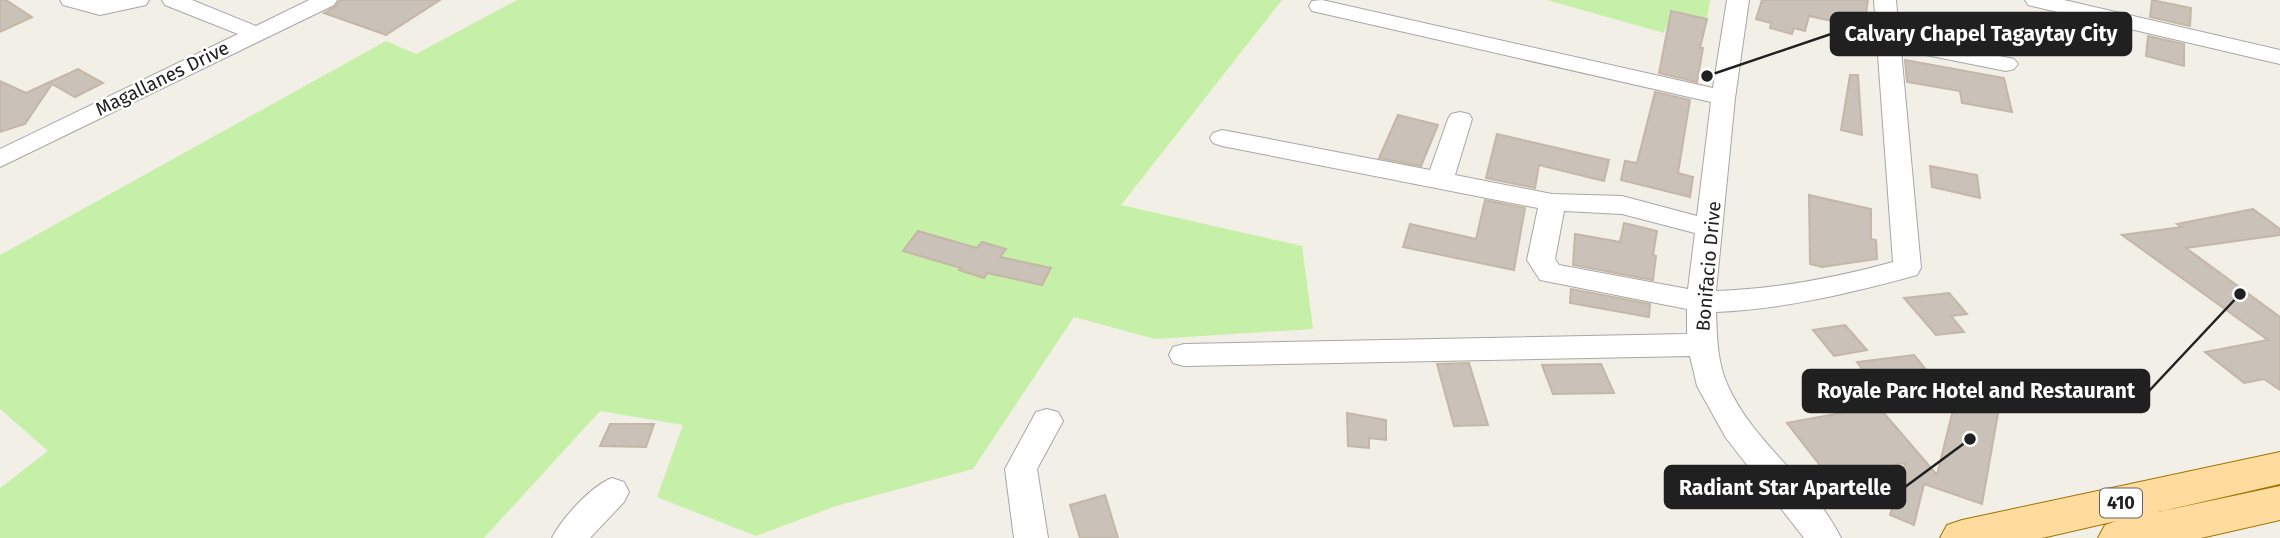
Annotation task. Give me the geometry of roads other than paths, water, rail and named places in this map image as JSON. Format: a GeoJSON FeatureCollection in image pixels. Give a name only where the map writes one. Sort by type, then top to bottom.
{"type":"FeatureCollection","features":[{"type":"Feature","properties":{"kind":"main road","name":"410"},"geometry":{"type":"LineString","coordinates":[[1962,538],[2280,468]]}},
{"type":"Feature","properties":{"kind":"main road","name":"410"},"geometry":{"type":"LineString","coordinates":[[2120,538],[2280,503]]}},
{"type":"Feature","properties":{"kind":"street"},"geometry":{"type":"LineString","coordinates":[[71,0],[100,8],[138,0]]}},
{"type":"Feature","properties":{"kind":"street"},"geometry":{"type":"LineString","coordinates":[[173,0],[255,33]]}},
{"type":"Feature","properties":{"kind":"street","name":"Magallanes Drive"},"geometry":{"type":"LineString","coordinates":[[0,159],[326,0]]}},
{"type":"Feature","properties":{"kind":"street","name":"Bonifacio Drive"},"geometry":{"type":"LineString","coordinates":[[1738,0],[1723,98],[1701,302],[1702,345],[1712,386],[1737,429],[1824,538]]}},
{"type":"Feature","properties":{"kind":"street"},"geometry":{"type":"LineString","coordinates":[[1552,202],[1541,260],[1550,273],[1701,302],[1759,300],[1852,284],[1907,268],[1885,0]]}},
{"type":"Feature","properties":{"kind":"street"},"geometry":{"type":"LineString","coordinates":[[2036,0],[2116,9],[2280,57]]}},
{"type":"Feature","properties":{"kind":"street"},"geometry":{"type":"LineString","coordinates":[[1320,6],[1723,98]]}},
{"type":"Feature","properties":{"kind":"street"},"geometry":{"type":"LineString","coordinates":[[1888,41],[2006,64]]}},
{"type":"Feature","properties":{"kind":"street"},"geometry":{"type":"LineString","coordinates":[[1440,180],[1460,119]]}},
{"type":"Feature","properties":{"kind":"street"},"geometry":{"type":"LineString","coordinates":[[1222,138],[1552,202],[1622,205],[1710,228]]}},
{"type":"Feature","properties":{"kind":"street"},"geometry":{"type":"LineString","coordinates":[[1184,355],[1702,345]]}},
{"type":"Feature","properties":{"kind":"street"},"geometry":{"type":"LineString","coordinates":[[1031,538],[1021,468],[1048,421]]}},
{"type":"Feature","properties":{"kind":"street"},"geometry":{"type":"LineString","coordinates":[[569,538],[612,492]]}},
{"type":"Feature","properties":{"kind":"place","name":"Calvary Chapel Tagaytay City"},"geometry":{"type":"Point","coordinates":[1707,76]}},
{"type":"Feature","properties":{"kind":"place","name":"Royale Parc Hotel and Restaurant"},"geometry":{"type":"Point","coordinates":[2240,294]}},
{"type":"Feature","properties":{"kind":"place","name":"Radiant Star Apartelle"},"geometry":{"type":"Point","coordinates":[1970,439]}}]}
